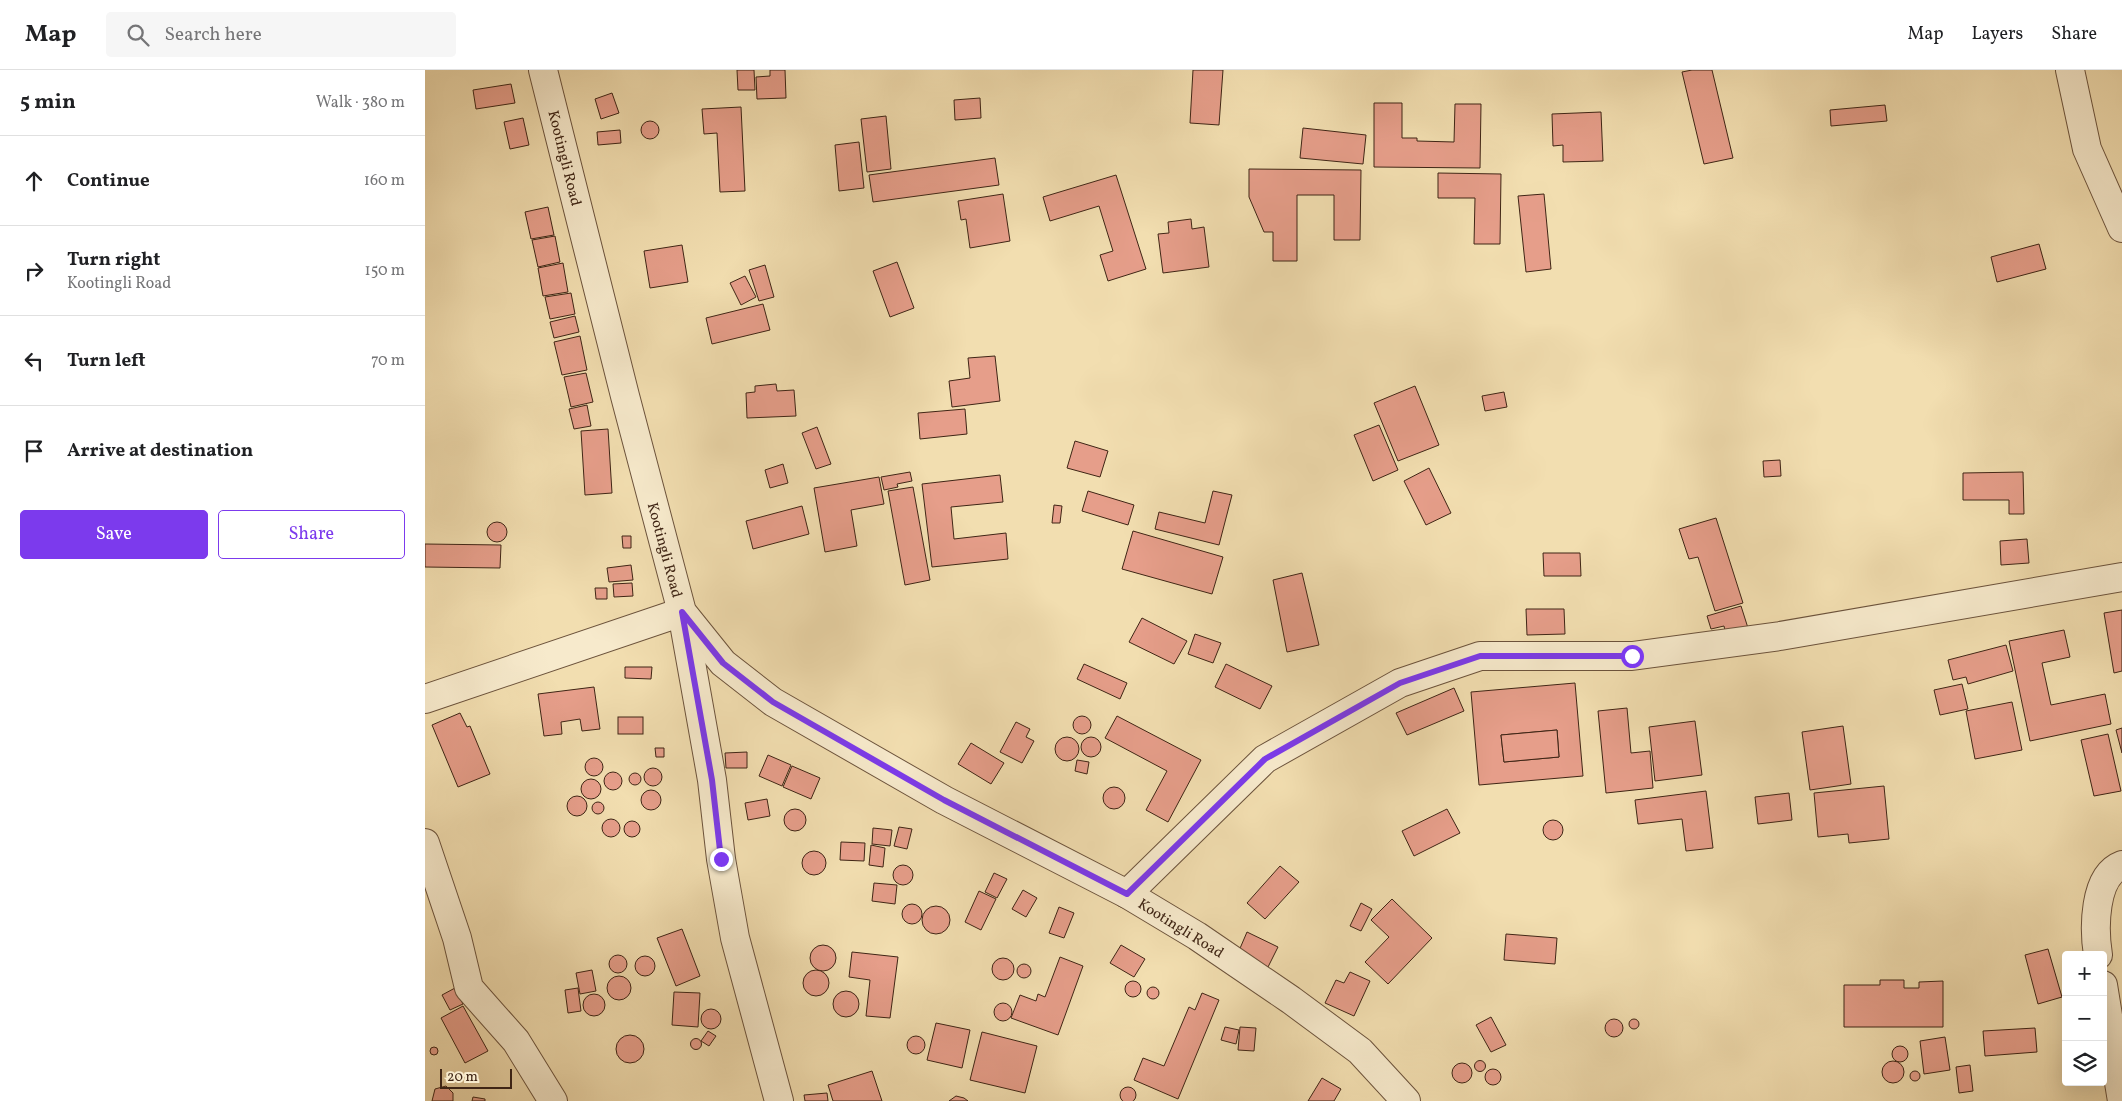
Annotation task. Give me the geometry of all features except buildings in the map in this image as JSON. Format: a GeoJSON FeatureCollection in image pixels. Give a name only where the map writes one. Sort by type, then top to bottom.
{"type":"FeatureCollection","features":[{"type":"Feature","properties":{"kind":"street","name":"Kootingli Road"},"geometry":{"type":"LineString","coordinates":[[543,70],[627,406],[682,612],[723,663],[773,702],[944,800],[1127,894],[1197,936],[1353,1045],[1406,1101]]}},
{"type":"Feature","properties":{"kind":"street"},"geometry":{"type":"LineString","coordinates":[[2070,70],[2087,150],[2122,228]]}},
{"type":"Feature","properties":{"kind":"street"},"geometry":{"type":"LineString","coordinates":[[1127,894],[1265,759],[1400,683],[1480,656],[1632,656],[1780,636],[2122,577]]}},
{"type":"Feature","properties":{"kind":"street"},"geometry":{"type":"LineString","coordinates":[[425,699],[682,612],[712,780],[721,859],[735,938],[779,1101]]}},
{"type":"Feature","properties":{"kind":"street"},"geometry":{"type":"LineString","coordinates":[[425,842],[457,938],[469,988],[516,1041],[553,1101]]}},
{"type":"Feature","properties":{"kind":"street"},"geometry":{"type":"LineString","coordinates":[[2098,951],[2097,904],[2103,886],[2117,867],[2122,865]]}},
{"type":"Feature","properties":{"kind":"street"},"geometry":{"type":"LineString","coordinates":[[2105,996],[2122,1101]]}},
{"type":"Feature","properties":{"kind":"route"},"geometry":{"type":"LineString","coordinates":[[721,859],[712,780],[682,612],[723,663],[773,702],[944,800],[1127,894],[1265,759],[1400,683],[1480,656],[1632,656]]}}]}
